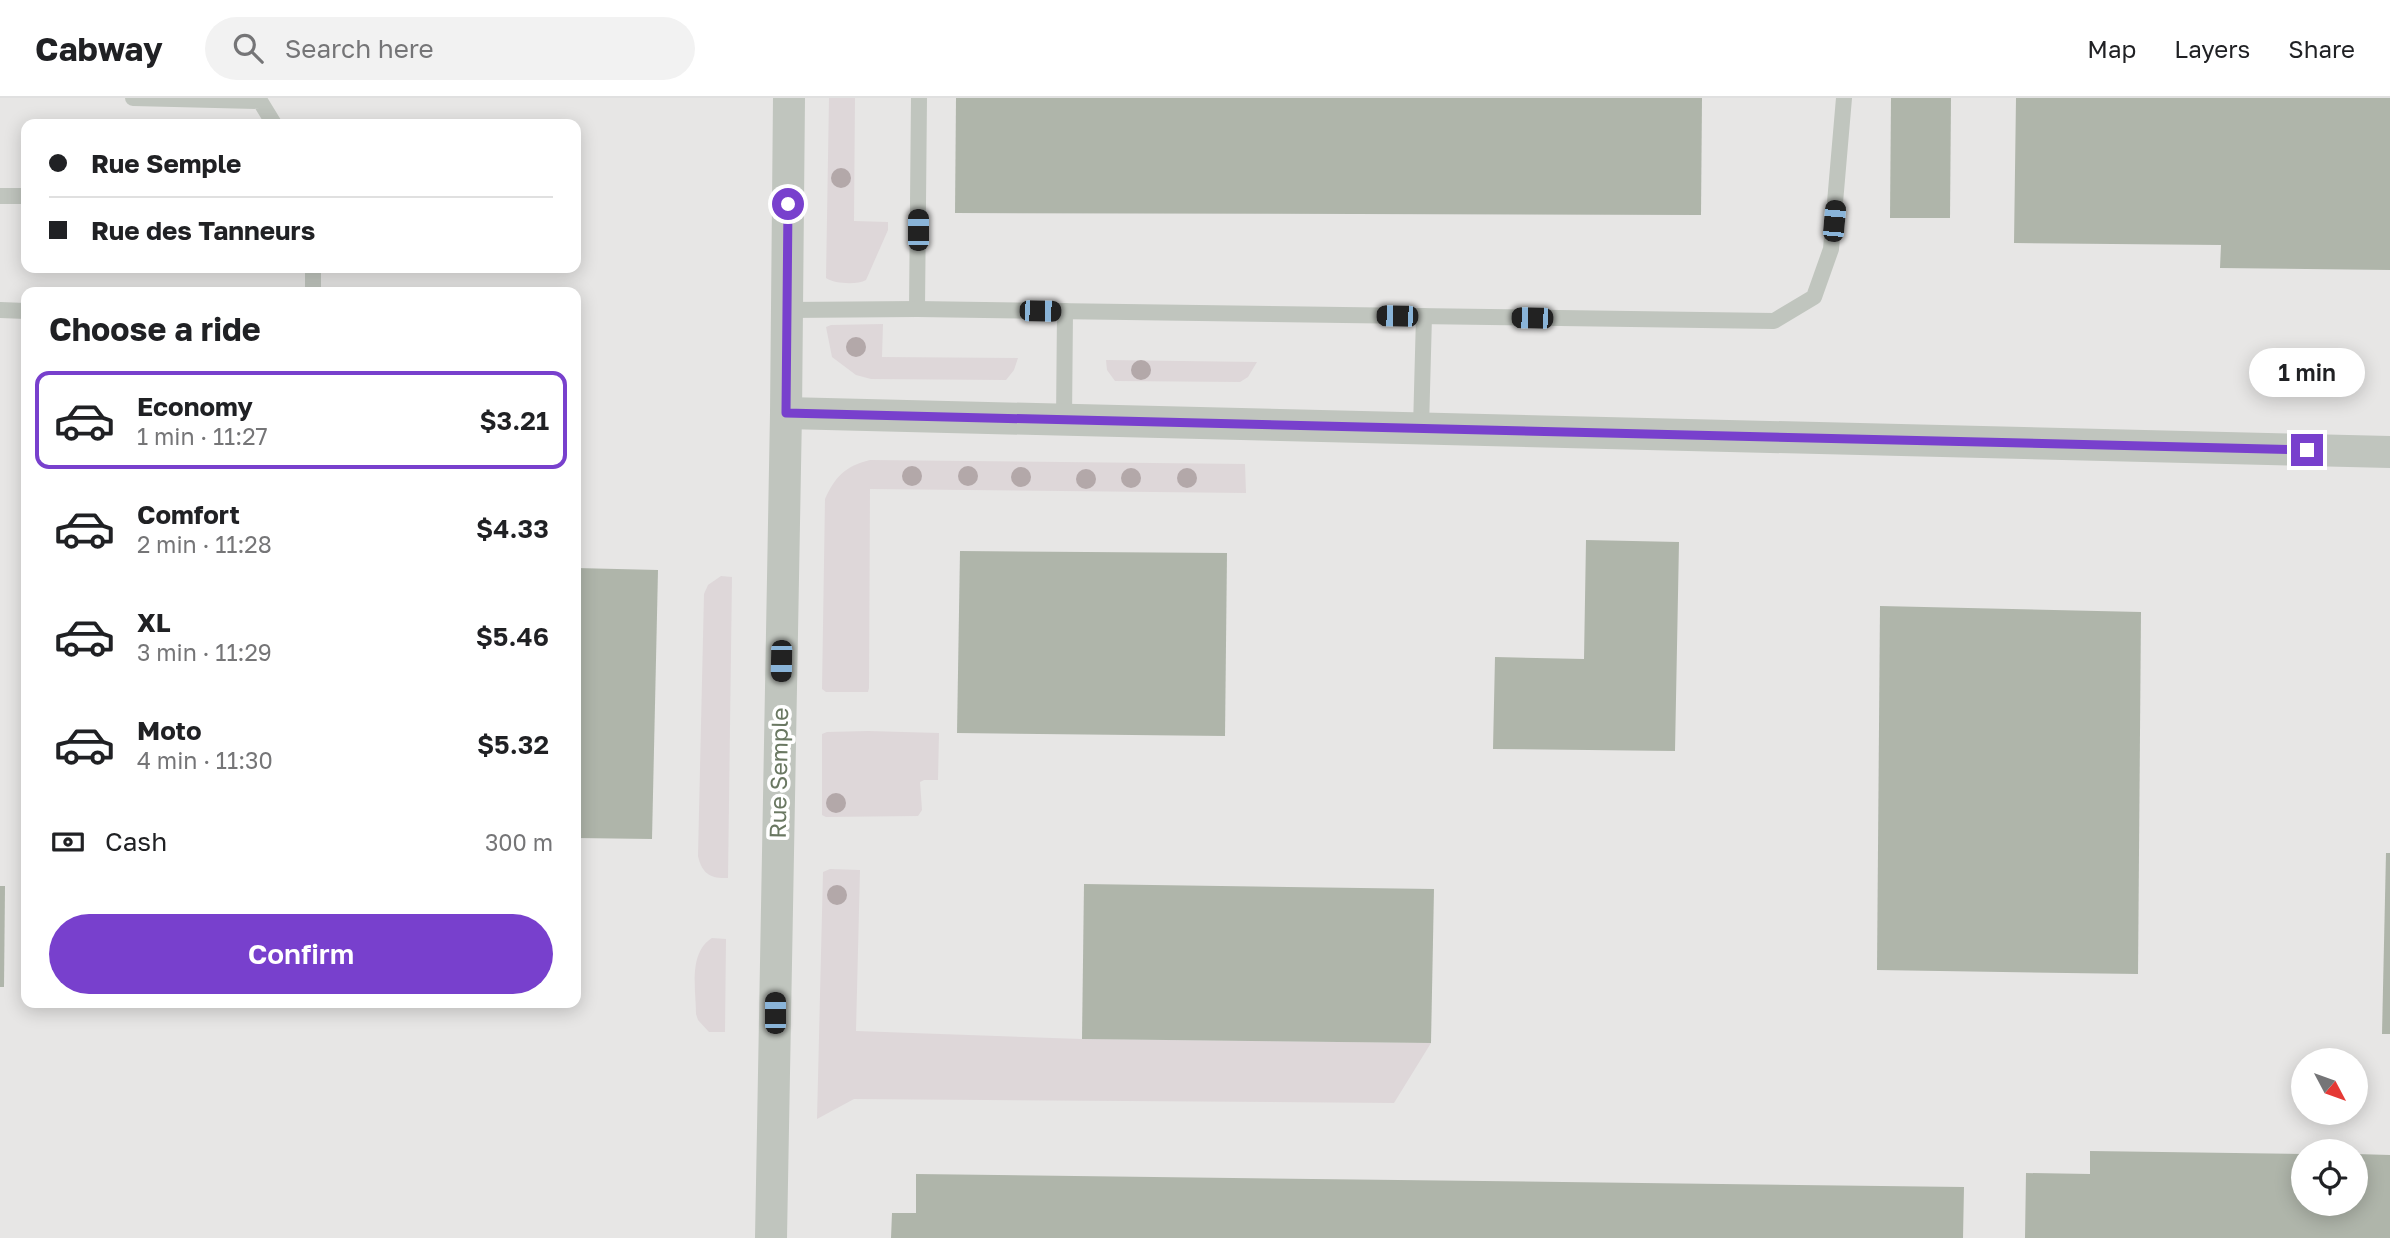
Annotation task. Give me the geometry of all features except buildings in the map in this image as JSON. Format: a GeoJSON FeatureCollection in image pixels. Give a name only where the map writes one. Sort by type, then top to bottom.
{"type":"FeatureCollection","features":[{"type":"Feature","properties":{"kind":"street","name":"Rue Semple"},"geometry":{"type":"LineString","coordinates":[[771,1238],[789,98]]}},
{"type":"Feature","properties":{"kind":"street"},"geometry":{"type":"LineString","coordinates":[[786,413],[2390,452]]}},
{"type":"Feature","properties":{"kind":"lane"},"geometry":{"type":"LineString","coordinates":[[133,98],[260,100],[271,119]]}},
{"type":"Feature","properties":{"kind":"lane"},"geometry":{"type":"LineString","coordinates":[[917,309],[919,98]]}},
{"type":"Feature","properties":{"kind":"lane"},"geometry":{"type":"LineString","coordinates":[[787,310],[917,309],[1774,321],[1814,297],[1831,249],[1844,98]]}},
{"type":"Feature","properties":{"kind":"lane"},"geometry":{"type":"LineString","coordinates":[[0,196],[21,196]]}},
{"type":"Feature","properties":{"kind":"lane"},"geometry":{"type":"LineString","coordinates":[[0,310],[21,311]]}},
{"type":"Feature","properties":{"kind":"lane"},"geometry":{"type":"LineString","coordinates":[[1064,420],[1065,311]]}},
{"type":"Feature","properties":{"kind":"lane"},"geometry":{"type":"LineString","coordinates":[[1422,428],[1424,316]]}},
{"type":"Feature","properties":{"kind":"shaded area"},"geometry":{"type":"Polygon","coordinates":[[[0,98],[2390,98],[2390,1238],[0,1238],[0,98]]]}},
{"type":"Feature","properties":{"kind":"shaded area"},"geometry":{"type":"Polygon","coordinates":[[[829,98],[855,98],[854,221],[888,222],[888,230],[866,280],[857,283],[840,283],[826,278],[829,98]]]}},
{"type":"Feature","properties":{"kind":"shaded area"},"geometry":{"type":"Polygon","coordinates":[[[883,324],[882,357],[1018,358],[1014,370],[1006,380],[871,379],[856,375],[832,357],[826,327],[883,324]]]}},
{"type":"Feature","properties":{"kind":"shaded area"},"geometry":{"type":"Polygon","coordinates":[[[1106,360],[1257,362],[1248,377],[1240,382],[1115,381],[1107,370],[1106,360]]]}},
{"type":"Feature","properties":{"kind":"shaded area"},"geometry":{"type":"Polygon","coordinates":[[[870,460],[1245,464],[1246,493],[870,489],[869,688],[868,692],[826,692],[822,689],[825,499],[833,484],[847,469],[870,460]]]}},
{"type":"Feature","properties":{"kind":"shaded area"},"geometry":{"type":"Polygon","coordinates":[[[721,576],[732,577],[728,878],[708,874],[698,856],[704,594],[708,585],[721,576]]]}},
{"type":"Feature","properties":{"kind":"shaded area"},"geometry":{"type":"Polygon","coordinates":[[[868,731],[939,733],[938,780],[920,782],[922,810],[918,816],[822,815],[822,734],[868,731]]]}},
{"type":"Feature","properties":{"kind":"shaded area"},"geometry":{"type":"Polygon","coordinates":[[[830,869],[860,870],[856,1031],[1082,1039],[1431,1043],[1394,1103],[854,1099],[817,1119],[823,872],[830,869]]]}},
{"type":"Feature","properties":{"kind":"shaded area"},"geometry":{"type":"Polygon","coordinates":[[[712,938],[726,939],[725,1032],[709,1032],[696,1014],[696,962],[704,945],[712,938]]]}},
{"type":"Feature","properties":{"kind":"route"},"geometry":{"type":"LineString","coordinates":[[788,204],[786,413],[2307,450]]}}]}
